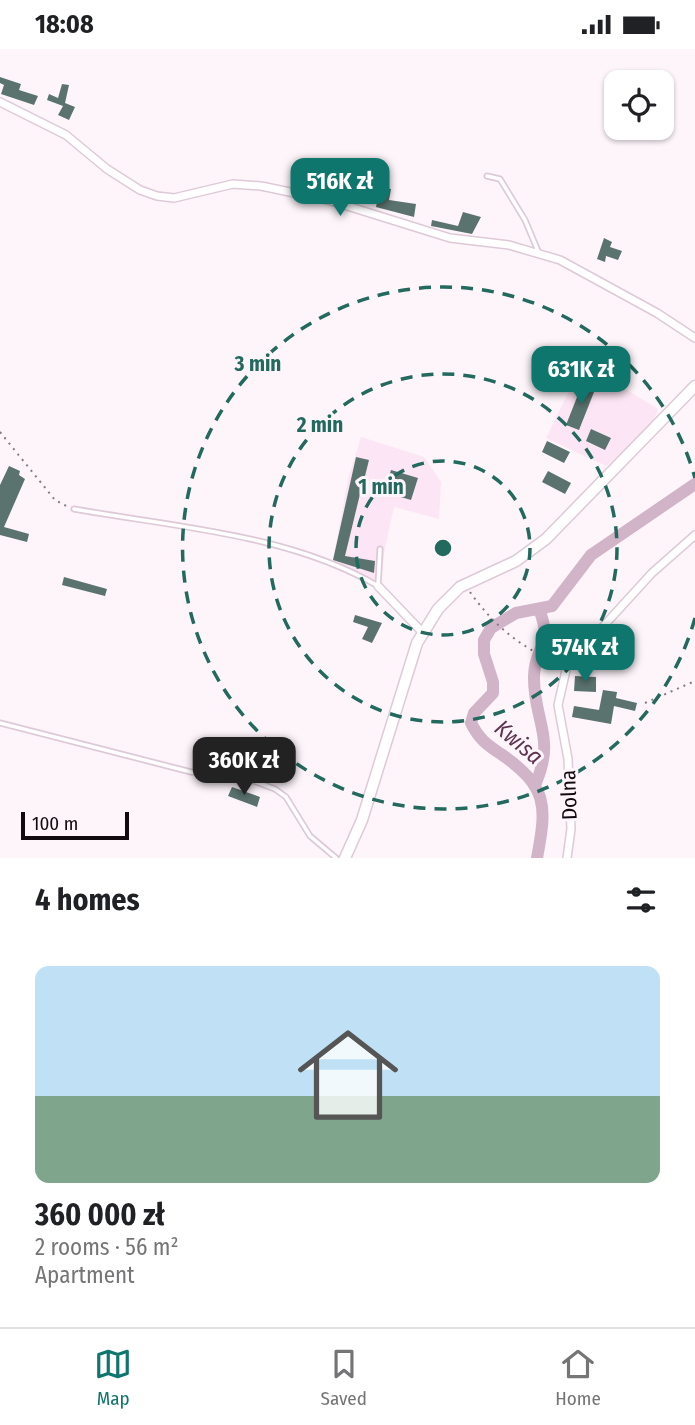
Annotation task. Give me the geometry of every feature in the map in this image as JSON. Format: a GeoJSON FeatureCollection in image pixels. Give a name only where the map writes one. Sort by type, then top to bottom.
{"type":"FeatureCollection","features":[{"type":"Feature","properties":{"kind":"main road"},"geometry":{"type":"LineString","coordinates":[[345,858],[362,820],[422,632],[438,609],[465,585],[516,561],[546,539],[638,449],[695,386]]}},
{"type":"Feature","properties":{"kind":"street"},"geometry":{"type":"LineString","coordinates":[[0,102],[66,135],[107,169],[141,190],[157,196],[174,198],[233,184],[261,186],[328,200],[450,238],[509,245],[560,260],[598,279],[695,338]]}},
{"type":"Feature","properties":{"kind":"street","name":"Dolna"},"geometry":{"type":"LineString","coordinates":[[567,858],[571,829],[568,759],[558,705],[567,666],[652,573],[695,535]]}},
{"type":"Feature","properties":{"kind":"street"},"geometry":{"type":"LineString","coordinates":[[379,586],[422,632]]}},
{"type":"Feature","properties":{"kind":"lane"},"geometry":{"type":"LineString","coordinates":[[488,176],[500,179],[525,220],[539,253]]}},
{"type":"Feature","properties":{"kind":"lane"},"geometry":{"type":"LineString","coordinates":[[74,509],[275,545],[347,571],[379,586],[380,549]]}},
{"type":"Feature","properties":{"kind":"lane"},"geometry":{"type":"LineString","coordinates":[[0,723],[191,772],[238,775],[275,789],[286,797],[310,836],[337,858]]}},
{"type":"Feature","properties":{"kind":"path"},"geometry":{"type":"LineString","coordinates":[[0,432],[55,500],[74,509]]}},
{"type":"Feature","properties":{"kind":"path"},"geometry":{"type":"LineString","coordinates":[[465,585],[491,621],[521,646],[567,666]]}},
{"type":"Feature","properties":{"kind":"path"},"geometry":{"type":"LineString","coordinates":[[645,703],[695,681]]}},
{"type":"Feature","properties":{"kind":"shaded area"},"geometry":{"type":"Polygon","coordinates":[[[583,363],[658,409],[650,429],[606,466],[546,438],[583,363]]]}},
{"type":"Feature","properties":{"kind":"shaded area"},"geometry":{"type":"Polygon","coordinates":[[[361,437],[424,457],[441,482],[439,519],[394,507],[381,582],[332,564],[348,479],[361,437]]]}},
{"type":"Feature","properties":{"kind":"building"},"geometry":{"type":"Polygon","coordinates":[[[0,77],[21,84],[19,90],[38,96],[34,105],[1,94],[4,85],[0,83],[0,77]]]}},
{"type":"Feature","properties":{"kind":"building"},"geometry":{"type":"Polygon","coordinates":[[[62,84],[69,85],[65,103],[75,107],[69,120],[58,115],[63,106],[47,100],[49,94],[58,98],[62,84]]]}},
{"type":"Feature","properties":{"kind":"building"},"geometry":{"type":"Polygon","coordinates":[[[369,186],[391,189],[389,200],[416,204],[414,217],[376,207],[378,197],[367,194],[369,186]]]}},
{"type":"Feature","properties":{"kind":"building"},"geometry":{"type":"Polygon","coordinates":[[[463,212],[481,217],[472,234],[431,226],[432,220],[458,226],[463,212]]]}},
{"type":"Feature","properties":{"kind":"building"},"geometry":{"type":"Polygon","coordinates":[[[604,238],[612,242],[610,247],[622,251],[618,260],[606,256],[605,262],[597,259],[604,238]]]}},
{"type":"Feature","properties":{"kind":"building"},"geometry":{"type":"Polygon","coordinates":[[[583,382],[596,387],[579,430],[566,425],[583,382]]]}},
{"type":"Feature","properties":{"kind":"building"},"geometry":{"type":"Polygon","coordinates":[[[591,429],[611,438],[605,450],[586,441],[591,429]]]}},
{"type":"Feature","properties":{"kind":"building"},"geometry":{"type":"Polygon","coordinates":[[[547,441],[570,452],[564,463],[542,452],[547,441]]]}},
{"type":"Feature","properties":{"kind":"building"},"geometry":{"type":"Polygon","coordinates":[[[356,457],[369,460],[363,484],[366,485],[365,491],[361,490],[345,556],[375,561],[374,573],[333,560],[356,457]]]}},
{"type":"Feature","properties":{"kind":"building"},"geometry":{"type":"Polygon","coordinates":[[[9,466],[20,471],[19,475],[25,479],[4,527],[29,534],[27,542],[0,535],[0,485],[9,466]]]}},
{"type":"Feature","properties":{"kind":"building"},"geometry":{"type":"Polygon","coordinates":[[[391,470],[418,478],[411,500],[384,492],[391,470]]]}},
{"type":"Feature","properties":{"kind":"building"},"geometry":{"type":"Polygon","coordinates":[[[548,471],[571,483],[565,494],[542,482],[548,471]]]}},
{"type":"Feature","properties":{"kind":"building"},"geometry":{"type":"Polygon","coordinates":[[[64,577],[107,589],[105,596],[62,585],[64,577]]]}},
{"type":"Feature","properties":{"kind":"building"},"geometry":{"type":"Polygon","coordinates":[[[355,615],[382,623],[372,643],[362,639],[368,627],[353,622],[355,615]]]}},
{"type":"Feature","properties":{"kind":"building"},"geometry":{"type":"Polygon","coordinates":[[[575,676],[596,677],[596,692],[574,691],[575,676]]]}},
{"type":"Feature","properties":{"kind":"building"},"geometry":{"type":"Polygon","coordinates":[[[603,690],[617,692],[616,698],[637,703],[635,711],[614,706],[611,724],[572,717],[574,706],[599,710],[603,690]]]}},
{"type":"Feature","properties":{"kind":"building"},"geometry":{"type":"Polygon","coordinates":[[[232,787],[260,797],[257,807],[228,796],[232,787]]]}},
{"type":"Feature","properties":{"kind":"waterway","name":"Kwisa"},"geometry":{"type":"LineString","coordinates":[[537,858],[542,811],[536,787],[516,766],[484,741],[471,723],[474,713],[493,693],[493,682],[484,654],[484,640],[491,628],[516,613],[552,606],[591,555],[695,484]]}},
{"type":"Feature","properties":{"kind":"waterway","name":"Kwisa"},"geometry":{"type":"LineString","coordinates":[[536,783],[544,753],[534,676],[545,631],[539,609]]}}]}
